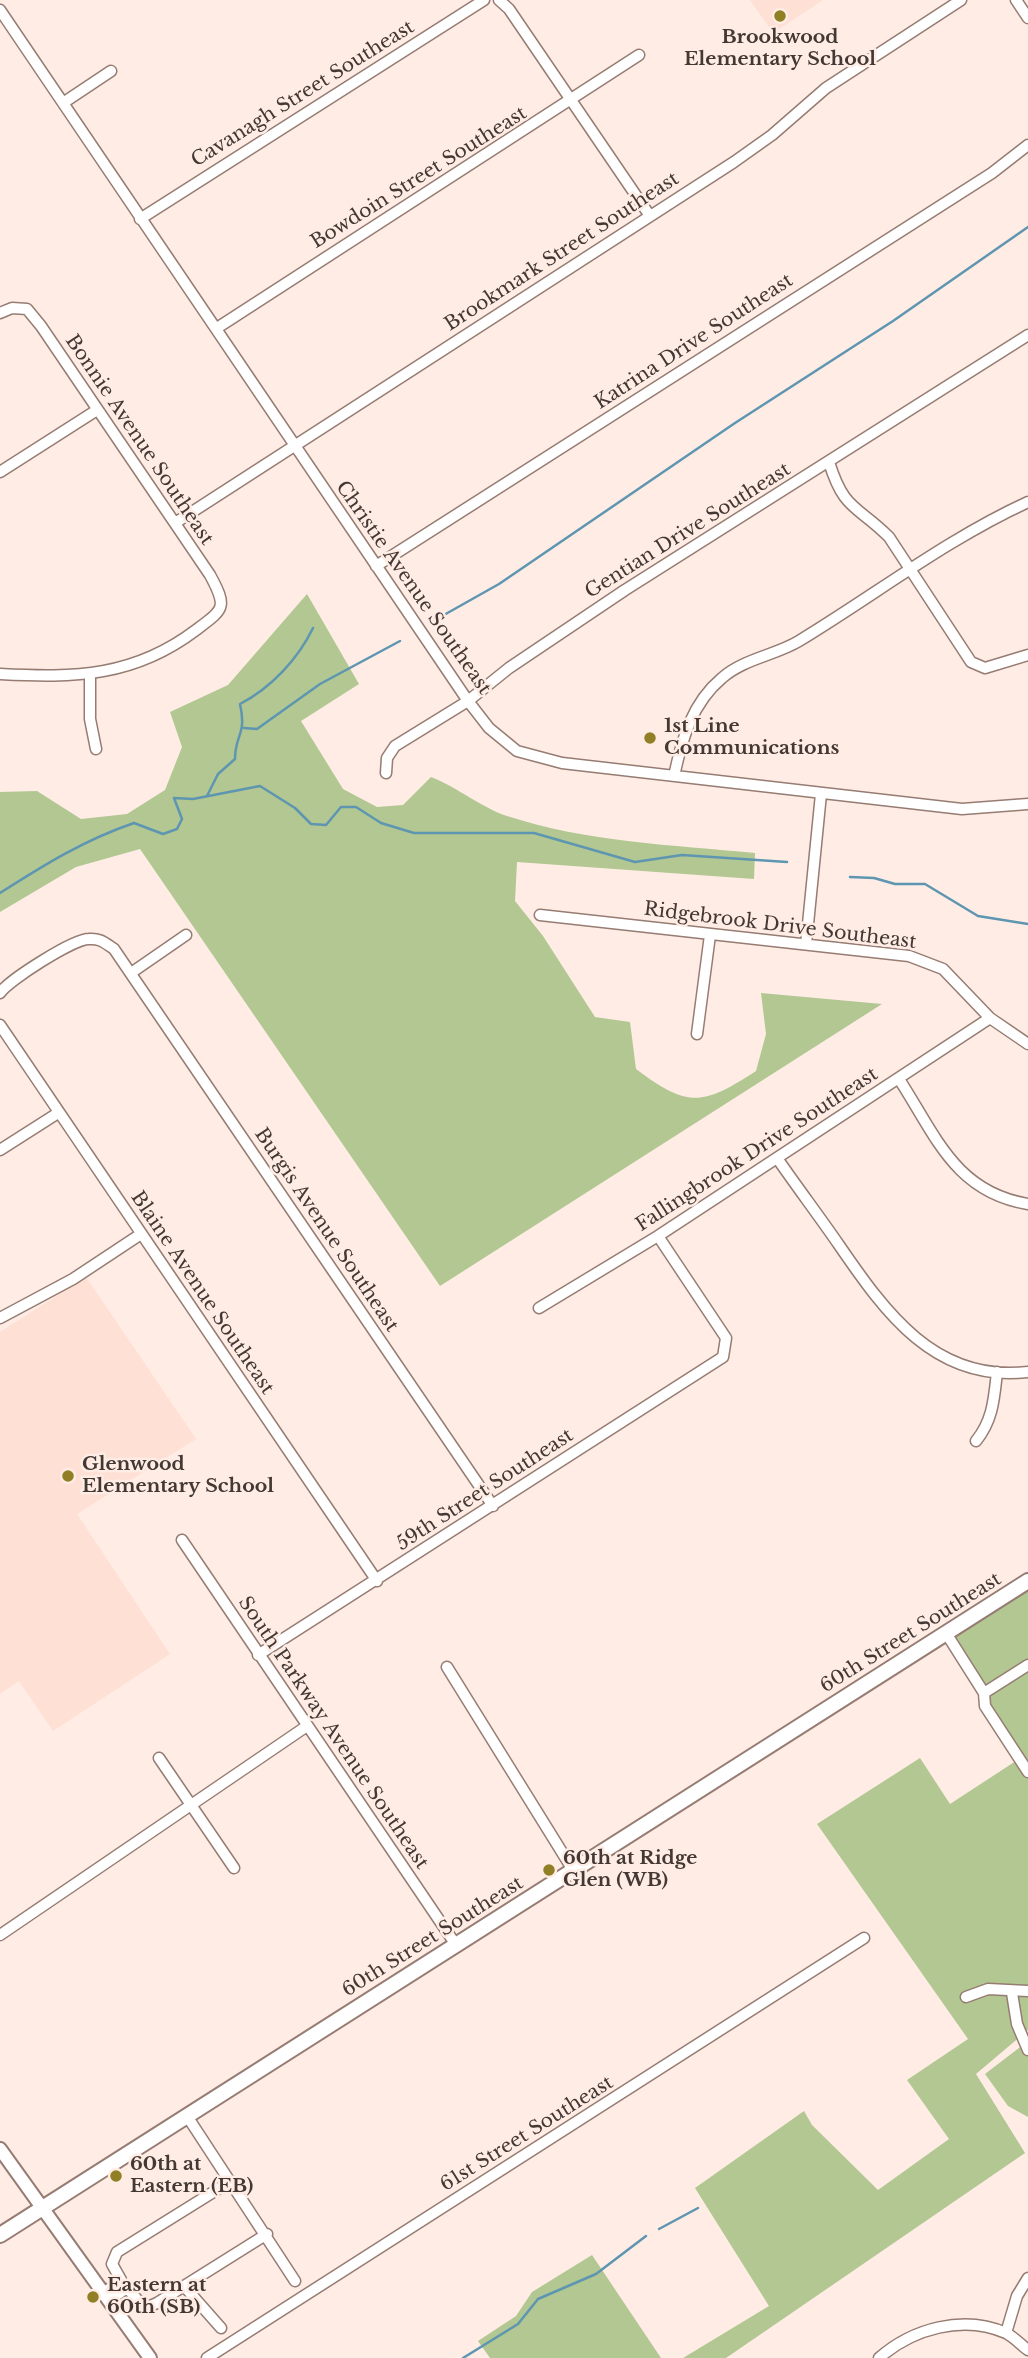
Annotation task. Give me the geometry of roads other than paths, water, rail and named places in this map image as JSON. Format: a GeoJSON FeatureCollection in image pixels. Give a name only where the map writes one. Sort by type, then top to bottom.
{"type":"FeatureCollection","features":[{"type":"Feature","properties":{"kind":"main road","name":"60th Street Southeast"},"geometry":{"type":"LineString","coordinates":[[0,2235],[1028,1581]]}},
{"type":"Feature","properties":{"kind":"street","name":"Cavanagh Street Southeast"},"geometry":{"type":"LineString","coordinates":[[140,219],[484,0]]}},
{"type":"Feature","properties":{"kind":"street"},"geometry":{"type":"LineString","coordinates":[[499,0],[509,9],[650,216]]}},
{"type":"Feature","properties":{"kind":"street","name":"Brookmark Street Southeast"},"geometry":{"type":"LineString","coordinates":[[175,523],[758,146],[858,66],[961,0]]}},
{"type":"Feature","properties":{"kind":"street"},"geometry":{"type":"LineString","coordinates":[[1016,0],[1028,18]]}},
{"type":"Feature","properties":{"kind":"street","name":"Christie Avenue Southeast"},"geometry":{"type":"LineString","coordinates":[[0,10],[468,701],[489,728],[517,751],[562,763],[962,809],[1028,804]]}},
{"type":"Feature","properties":{"kind":"street","name":"Bowdoin Street Southeast"},"geometry":{"type":"LineString","coordinates":[[216,328],[639,55]]}},
{"type":"Feature","properties":{"kind":"street"},"geometry":{"type":"LineString","coordinates":[[62,103],[111,71]]}},
{"type":"Feature","properties":{"kind":"street","name":"Katrina Drive Southeast"},"geometry":{"type":"LineString","coordinates":[[376,566],[992,173],[1028,145]]}},
{"type":"Feature","properties":{"kind":"street","name":"Bonnie Avenue Southeast"},"geometry":{"type":"LineString","coordinates":[[0,313],[12,308],[27,309],[41,326],[215,585],[222,607],[216,617],[162,653],[131,666],[90,674]]}},
{"type":"Feature","properties":{"kind":"street","name":"Gentian Drive Southeast"},"geometry":{"type":"LineString","coordinates":[[386,773],[387,758],[395,746],[468,701],[509,668],[625,590],[1028,335]]}},
{"type":"Feature","properties":{"kind":"street"},"geometry":{"type":"LineString","coordinates":[[0,472],[97,410]]}},
{"type":"Feature","properties":{"kind":"street"},"geometry":{"type":"LineString","coordinates":[[829,462],[838,492],[856,511],[889,537],[971,662],[985,668],[1028,655]]}},
{"type":"Feature","properties":{"kind":"street"},"geometry":{"type":"LineString","coordinates":[[674,776],[684,733],[702,700],[723,677],[796,643],[1001,514],[1028,502]]}},
{"type":"Feature","properties":{"kind":"street"},"geometry":{"type":"LineString","coordinates":[[0,674],[90,674],[90,719],[96,749]]}},
{"type":"Feature","properties":{"kind":"street"},"geometry":{"type":"LineString","coordinates":[[806,944],[821,794]]}},
{"type":"Feature","properties":{"kind":"street","name":"Ridgebrook Drive Southeast"},"geometry":{"type":"LineString","coordinates":[[540,915],[909,956],[943,969],[990,1018],[1028,1044]]}},
{"type":"Feature","properties":{"kind":"street"},"geometry":{"type":"LineString","coordinates":[[697,1034],[710,935]]}},
{"type":"Feature","properties":{"kind":"street"},"geometry":{"type":"LineString","coordinates":[[0,993],[86,938],[100,939],[114,948],[131,973],[186,936]]}},
{"type":"Feature","properties":{"kind":"street","name":"Burgis Avenue Southeast"},"geometry":{"type":"LineString","coordinates":[[131,973],[493,1506]]}},
{"type":"Feature","properties":{"kind":"street","name":"Fallingbrook Drive Southeast"},"geometry":{"type":"LineString","coordinates":[[539,1308],[658,1236],[990,1018]]}},
{"type":"Feature","properties":{"kind":"street","name":"Blaine Avenue Southeast"},"geometry":{"type":"LineString","coordinates":[[0,1025],[377,1581]]}},
{"type":"Feature","properties":{"kind":"street"},"geometry":{"type":"LineString","coordinates":[[899,1079],[960,1173],[984,1191],[1004,1200],[1028,1204]]}},
{"type":"Feature","properties":{"kind":"street"},"geometry":{"type":"LineString","coordinates":[[0,1150],[58,1113]]}},
{"type":"Feature","properties":{"kind":"street"},"geometry":{"type":"LineString","coordinates":[[777,1158],[866,1287],[904,1331],[956,1362],[997,1372],[1028,1372]]}},
{"type":"Feature","properties":{"kind":"street"},"geometry":{"type":"LineString","coordinates":[[0,1318],[73,1279],[141,1234]]}},
{"type":"Feature","properties":{"kind":"street","name":"59th Street Southeast"},"geometry":{"type":"LineString","coordinates":[[258,1655],[717,1362],[725,1349],[726,1338],[658,1236]]}},
{"type":"Feature","properties":{"kind":"street"},"geometry":{"type":"LineString","coordinates":[[976,1441],[993,1411],[997,1372]]}},
{"type":"Feature","properties":{"kind":"street","name":"South Parkway Avenue Southeast"},"geometry":{"type":"LineString","coordinates":[[181,1540],[456,1945]]}},
{"type":"Feature","properties":{"kind":"street"},"geometry":{"type":"LineString","coordinates":[[946,1633],[984,1693],[985,1706],[1028,1771]]}},
{"type":"Feature","properties":{"kind":"street"},"geometry":{"type":"LineString","coordinates":[[984,1693],[1028,1665]]}},
{"type":"Feature","properties":{"kind":"street"},"geometry":{"type":"LineString","coordinates":[[447,1667],[573,1870]]}},
{"type":"Feature","properties":{"kind":"street"},"geometry":{"type":"LineString","coordinates":[[0,1935],[307,1726]]}},
{"type":"Feature","properties":{"kind":"street"},"geometry":{"type":"LineString","coordinates":[[159,1758],[234,1868]]}},
{"type":"Feature","properties":{"kind":"street","name":"61st Street Southeast"},"geometry":{"type":"LineString","coordinates":[[207,2358],[864,1938]]}},
{"type":"Feature","properties":{"kind":"street"},"geometry":{"type":"LineString","coordinates":[[966,1997],[988,1989],[1012,1993],[1028,1992]]}},
{"type":"Feature","properties":{"kind":"street"},"geometry":{"type":"LineString","coordinates":[[1012,1993],[1017,2024],[1028,2050]]}},
{"type":"Feature","properties":{"kind":"street"},"geometry":{"type":"LineString","coordinates":[[187,2116],[267,2234],[295,2281]]}},
{"type":"Feature","properties":{"kind":"street"},"geometry":{"type":"LineString","coordinates":[[0,2149],[150,2358]]}},
{"type":"Feature","properties":{"kind":"street"},"geometry":{"type":"LineString","coordinates":[[108,2296],[121,2280],[111,2264],[117,2252],[231,2181]]}},
{"type":"Feature","properties":{"kind":"street"},"geometry":{"type":"LineString","coordinates":[[108,2296],[129,2290],[148,2306],[184,2287],[267,2234]]}},
{"type":"Feature","properties":{"kind":"street"},"geometry":{"type":"LineString","coordinates":[[1006,2333],[1017,2296],[1028,2278]]}},
{"type":"Feature","properties":{"kind":"street"},"geometry":{"type":"LineString","coordinates":[[184,2287],[221,2328]]}},
{"type":"Feature","properties":{"kind":"street"},"geometry":{"type":"LineString","coordinates":[[879,2358],[896,2343],[925,2330],[959,2324],[1006,2333],[1028,2350]]}},
{"type":"Feature","properties":{"kind":"waterway"},"geometry":{"type":"LineString","coordinates":[[435,620],[499,584],[735,423],[893,321],[1028,227]]}},
{"type":"Feature","properties":{"kind":"waterway"},"geometry":{"type":"LineString","coordinates":[[207,796],[218,774],[235,759],[242,722],[240,704],[262,690],[282,672],[300,651],[313,628]]}},
{"type":"Feature","properties":{"kind":"waterway"},"geometry":{"type":"LineString","coordinates":[[244,728],[257,729],[320,684],[400,641]]}},
{"type":"Feature","properties":{"kind":"waterway"},"geometry":{"type":"LineString","coordinates":[[0,893],[81,845],[134,823],[163,834],[177,829],[182,819],[174,798],[193,799],[260,786],[295,808],[311,824],[326,825],[341,807],[356,807],[381,823],[414,833],[534,833],[635,862],[682,855],[787,862]]}},
{"type":"Feature","properties":{"kind":"waterway"},"geometry":{"type":"LineString","coordinates":[[850,877],[874,878],[895,884],[925,884],[978,916],[1028,924]]}},
{"type":"Feature","properties":{"kind":"waterway"},"geometry":{"type":"LineString","coordinates":[[659,2229],[698,2208]]}},
{"type":"Feature","properties":{"kind":"waterway"},"geometry":{"type":"LineString","coordinates":[[463,2358],[518,2324],[538,2299],[596,2274],[646,2236]]}},
{"type":"Feature","properties":{"kind":"place","name":"Brookwood Elementary School"},"geometry":{"type":"Point","coordinates":[780,16]}},
{"type":"Feature","properties":{"kind":"place","name":"1st Line Communications"},"geometry":{"type":"Point","coordinates":[650,738]}},
{"type":"Feature","properties":{"kind":"place","name":"Glenwood Elementary School"},"geometry":{"type":"Point","coordinates":[68,1476]}},
{"type":"Feature","properties":{"kind":"place","name":"60th at Ridge Glen (WB)"},"geometry":{"type":"Point","coordinates":[549,1870]}},
{"type":"Feature","properties":{"kind":"place","name":"60th at Eastern (EB)"},"geometry":{"type":"Point","coordinates":[116,2176]}},
{"type":"Feature","properties":{"kind":"place","name":"Eastern at 60th (SB)"},"geometry":{"type":"Point","coordinates":[93,2297]}}]}
